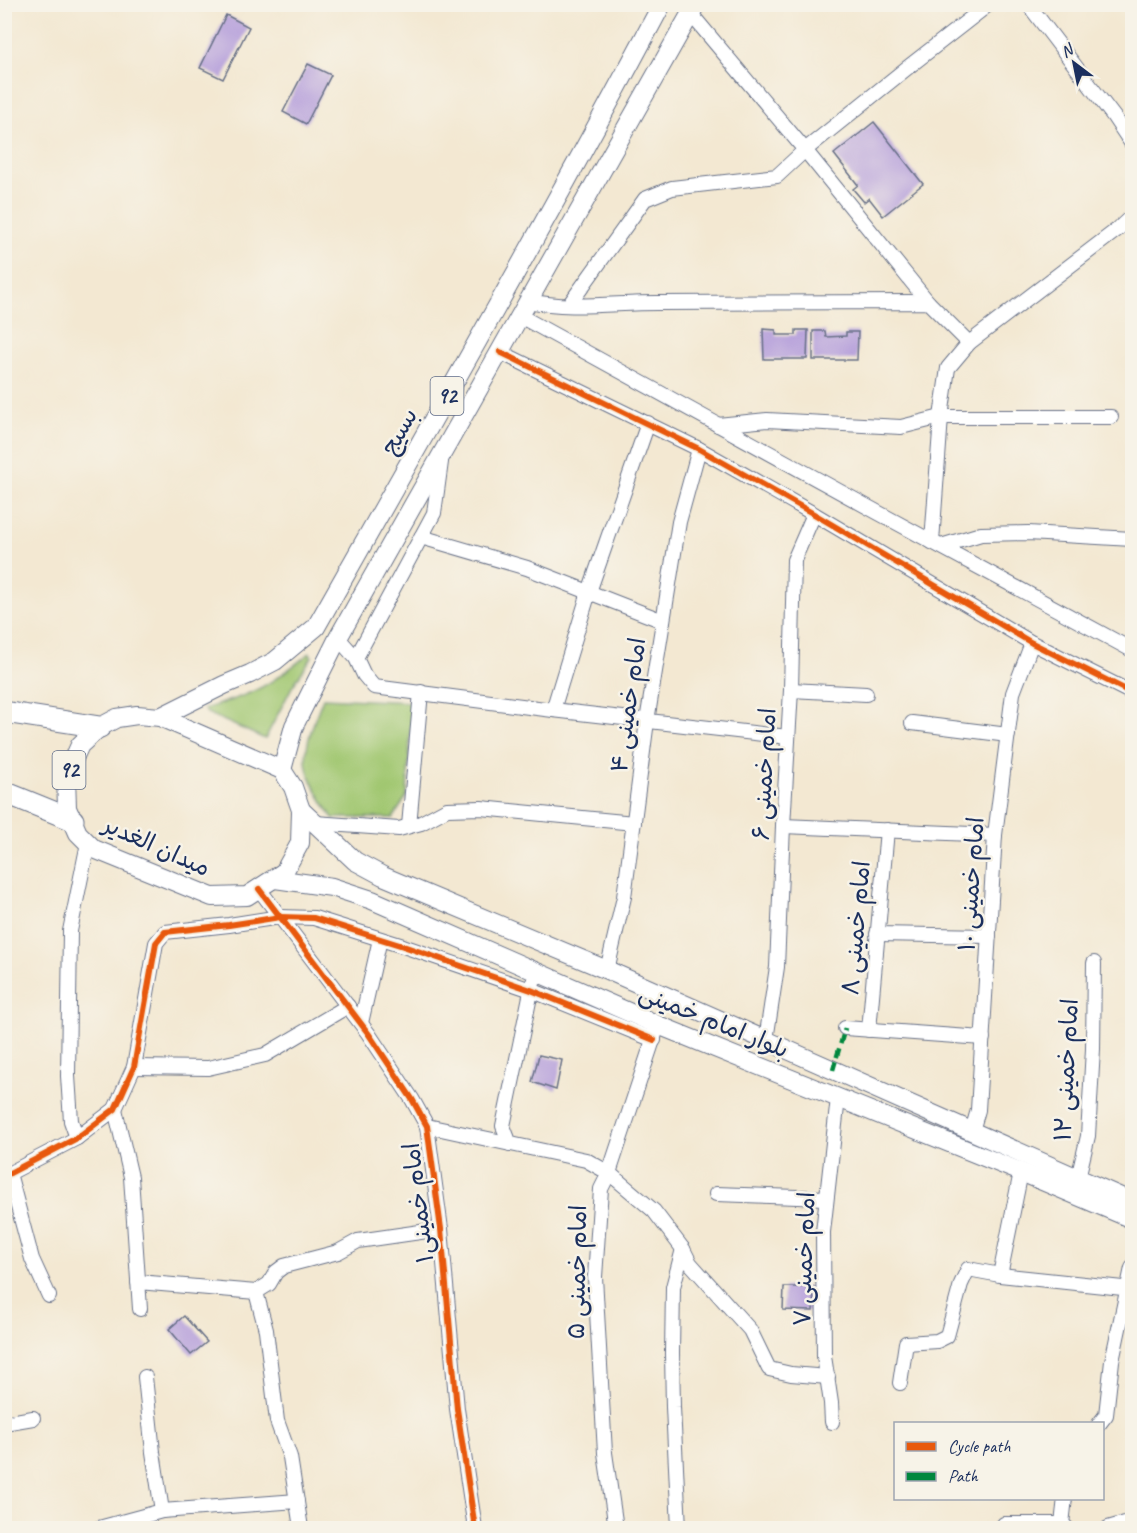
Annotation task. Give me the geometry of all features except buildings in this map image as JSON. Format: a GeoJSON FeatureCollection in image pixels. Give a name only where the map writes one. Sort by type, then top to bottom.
{"type":"FeatureCollection","features":[{"type":"Feature","properties":{"kind":"highway","name":"92"},"geometry":{"type":"LineString","coordinates":[[4,712],[100,727]]}},
{"type":"Feature","properties":{"kind":"highway","name":"92"},"geometry":{"type":"LineString","coordinates":[[4,792],[73,820]]}},
{"type":"Feature","properties":{"kind":"main road","name":"بسیج"},"geometry":{"type":"LineString","coordinates":[[160,717],[275,661],[316,627],[479,340],[617,91],[662,4]]}},
{"type":"Feature","properties":{"kind":"main road","name":"بسیج"},"geometry":{"type":"LineString","coordinates":[[282,770],[294,726],[338,638],[693,9]]}},
{"type":"Feature","properties":{"kind":"main road"},"geometry":{"type":"LineString","coordinates":[[316,627],[338,638]]}},
{"type":"Feature","properties":{"kind":"main road","name":"میدان الغدیر"},"geometry":{"type":"LineString","coordinates":[[137,715],[160,717],[282,770],[293,787],[301,810],[300,843],[284,872],[247,896],[212,897],[94,849],[78,833],[67,808],[66,776],[80,745],[100,727],[117,718],[137,715]]}},
{"type":"Feature","properties":{"kind":"main road","name":"بلوار امام خمینی"},"geometry":{"type":"LineString","coordinates":[[301,810],[355,861],[383,876],[607,970],[1132,1202]]}},
{"type":"Feature","properties":{"kind":"main road","name":"بلوار امام خمینی"},"geometry":{"type":"LineString","coordinates":[[275,879],[332,887],[372,900],[535,971],[656,1032],[838,1098],[1132,1219]]}},
{"type":"Feature","properties":{"kind":"main road"},"geometry":{"type":"LineString","coordinates":[[949,1143],[964,1127]]}},
{"type":"Feature","properties":{"kind":"street"},"geometry":{"type":"LineString","coordinates":[[569,306],[645,199],[672,188],[777,176],[805,150],[989,4]]}},
{"type":"Feature","properties":{"kind":"street"},"geometry":{"type":"LineString","coordinates":[[1028,4],[1132,144]]}},
{"type":"Feature","properties":{"kind":"street"},"geometry":{"type":"LineString","coordinates":[[693,9],[928,302],[969,343]]}},
{"type":"Feature","properties":{"kind":"street"},"geometry":{"type":"LineString","coordinates":[[1114,117],[1132,123]]}},
{"type":"Feature","properties":{"kind":"street"},"geometry":{"type":"LineString","coordinates":[[936,544],[941,417],[948,368],[969,343],[1132,216]]}},
{"type":"Feature","properties":{"kind":"street"},"geometry":{"type":"LineString","coordinates":[[524,308],[549,305],[637,303],[928,302]]}},
{"type":"Feature","properties":{"kind":"street"},"geometry":{"type":"LineString","coordinates":[[524,308],[718,425],[1132,650]]}},
{"type":"Feature","properties":{"kind":"street"},"geometry":{"type":"LineString","coordinates":[[500,352],[699,449],[1032,643],[1132,693]]}},
{"type":"Feature","properties":{"kind":"street"},"geometry":{"type":"LineString","coordinates":[[718,425],[767,420],[901,427],[941,417],[1111,417]]}},
{"type":"Feature","properties":{"kind":"street"},"geometry":{"type":"LineString","coordinates":[[553,710],[589,592],[648,423]]}},
{"type":"Feature","properties":{"kind":"street","name":"امام خمینی ۴"},"geometry":{"type":"LineString","coordinates":[[607,970],[624,897],[647,721],[679,522],[699,449]]}},
{"type":"Feature","properties":{"kind":"street"},"geometry":{"type":"LineString","coordinates":[[356,658],[434,513],[441,455]]}},
{"type":"Feature","properties":{"kind":"street","name":"امام خمینی ۶"},"geometry":{"type":"LineString","coordinates":[[766,1040],[777,967],[791,690],[794,560],[814,514]]}},
{"type":"Feature","properties":{"kind":"street"},"geometry":{"type":"LineString","coordinates":[[936,544],[981,534],[1028,533],[1132,539]]}},
{"type":"Feature","properties":{"kind":"street"},"geometry":{"type":"LineString","coordinates":[[421,537],[527,568],[663,621]]}},
{"type":"Feature","properties":{"kind":"street"},"geometry":{"type":"LineString","coordinates":[[338,638],[356,658],[364,675],[374,687],[788,737]]}},
{"type":"Feature","properties":{"kind":"street","name":"امام خمینی ۱۰"},"geometry":{"type":"LineString","coordinates":[[964,1127],[978,1110],[995,835],[1013,693],[1032,643]]}},
{"type":"Feature","properties":{"kind":"street"},"geometry":{"type":"LineString","coordinates":[[791,690],[866,694]]}},
{"type":"Feature","properties":{"kind":"street"},"geometry":{"type":"LineString","coordinates":[[410,826],[421,692]]}},
{"type":"Feature","properties":{"kind":"street"},"geometry":{"type":"LineString","coordinates":[[912,723],[1008,735]]}},
{"type":"Feature","properties":{"kind":"street"},"geometry":{"type":"LineString","coordinates":[[315,824],[399,829],[421,823],[447,808],[481,808],[634,823]]}},
{"type":"Feature","properties":{"kind":"street"},"geometry":{"type":"LineString","coordinates":[[783,826],[995,835]]}},
{"type":"Feature","properties":{"kind":"street","name":"امام خمینی ۸"},"geometry":{"type":"LineString","coordinates":[[868,1030],[887,830]]}},
{"type":"Feature","properties":{"kind":"street"},"geometry":{"type":"LineString","coordinates":[[76,1138],[71,1121],[68,1076],[70,931],[88,843]]}},
{"type":"Feature","properties":{"kind":"street","name":"امام خمینی۱"},"geometry":{"type":"LineString","coordinates":[[259,889],[361,1023],[427,1126],[441,1229],[457,1409],[475,1528]]}},
{"type":"Feature","properties":{"kind":"street"},"geometry":{"type":"LineString","coordinates":[[49,1296],[32,1259],[7,1175],[76,1138],[115,1109],[134,1067],[156,943],[165,932],[280,917],[314,918],[656,1032]]}},
{"type":"Feature","properties":{"kind":"street"},"geometry":{"type":"LineString","coordinates":[[878,934],[989,936]]}},
{"type":"Feature","properties":{"kind":"street"},"geometry":{"type":"LineString","coordinates":[[361,1023],[380,939]]}},
{"type":"Feature","properties":{"kind":"street","name":"امام خمینی ۱۲"},"geometry":{"type":"LineString","coordinates":[[1078,1178],[1088,1136],[1094,1049],[1094,963]]}},
{"type":"Feature","properties":{"kind":"street"},"geometry":{"type":"LineString","coordinates":[[510,1144],[503,1126],[535,971]]}},
{"type":"Feature","properties":{"kind":"street"},"geometry":{"type":"LineString","coordinates":[[134,1067],[208,1068],[265,1055],[348,1006]]}},
{"type":"Feature","properties":{"kind":"street"},"geometry":{"type":"LineString","coordinates":[[845,1028],[983,1038]]}},
{"type":"Feature","properties":{"kind":"street","name":"امام خمینی ۵"},"geometry":{"type":"LineString","coordinates":[[616,1528],[605,1453],[595,1277],[601,1189],[609,1173],[656,1032]]}},
{"type":"Feature","properties":{"kind":"street","name":"امام خمینی ۷"},"geometry":{"type":"LineString","coordinates":[[832,1422],[824,1356],[822,1232],[838,1098]]}},
{"type":"Feature","properties":{"kind":"street"},"geometry":{"type":"LineString","coordinates":[[115,1109],[131,1177],[140,1308]]}},
{"type":"Feature","properties":{"kind":"street"},"geometry":{"type":"LineString","coordinates":[[427,1126],[586,1160],[609,1173],[654,1211],[683,1249],[690,1263],[750,1330],[769,1369],[791,1374],[828,1377]]}},
{"type":"Feature","properties":{"kind":"street"},"geometry":{"type":"LineString","coordinates":[[1000,1275],[1021,1172]]}},
{"type":"Feature","properties":{"kind":"street"},"geometry":{"type":"LineString","coordinates":[[716,1194],[826,1198]]}},
{"type":"Feature","properties":{"kind":"street"},"geometry":{"type":"LineString","coordinates":[[138,1282],[256,1292],[269,1284],[276,1272],[284,1266],[338,1252],[358,1241],[441,1229]]}},
{"type":"Feature","properties":{"kind":"street"},"geometry":{"type":"LineString","coordinates":[[680,1528],[672,1353],[673,1287],[683,1249]]}},
{"type":"Feature","properties":{"kind":"street"},"geometry":{"type":"LineString","coordinates":[[1101,1422],[1106,1415],[1112,1361],[1130,1289],[1132,1268]]}},
{"type":"Feature","properties":{"kind":"street"},"geometry":{"type":"LineString","coordinates":[[900,1383],[906,1343],[937,1341],[947,1336],[961,1284],[968,1269],[1000,1275],[1130,1289]]}},
{"type":"Feature","properties":{"kind":"street"},"geometry":{"type":"LineString","coordinates":[[256,1292],[266,1330],[277,1421],[290,1457],[301,1528]]}},
{"type":"Feature","properties":{"kind":"street"},"geometry":{"type":"LineString","coordinates":[[145,1377],[162,1511]]}},
{"type":"Feature","properties":{"kind":"street"},"geometry":{"type":"LineString","coordinates":[[4,1423],[33,1418]]}},
{"type":"Feature","properties":{"kind":"street"},"geometry":{"type":"LineString","coordinates":[[1004,1524],[1064,1526],[1065,1500]]}},
{"type":"Feature","properties":{"kind":"street"},"geometry":{"type":"LineString","coordinates":[[99,1528],[162,1511],[297,1501]]}},
{"type":"Feature","properties":{"kind":"street"},"geometry":{"type":"LineString","coordinates":[[1108,1528],[1132,1521]]}},
{"type":"Feature","properties":{"kind":"green space"},"geometry":{"type":"Polygon","coordinates":[[[310,653],[312,657],[292,687],[265,739],[207,713],[204,709],[252,692],[285,672],[310,653]]]}},
{"type":"Feature","properties":{"kind":"green space"},"geometry":{"type":"Polygon","coordinates":[[[323,698],[412,702],[407,796],[393,818],[333,818],[321,798],[309,776],[306,754],[323,698]]]}},
{"type":"Feature","properties":{"kind":"marked path"},"geometry":{"type":"LineString","coordinates":[[833,1070],[845,1028]]}},
{"type":"Feature","properties":{"kind":"cycle path"},"geometry":{"type":"LineString","coordinates":[[500,352],[699,449],[1032,643],[1132,693]]}},
{"type":"Feature","properties":{"kind":"cycle path"},"geometry":{"type":"LineString","coordinates":[[259,889],[368,1033],[427,1126],[441,1229],[457,1409],[475,1528]]}},
{"type":"Feature","properties":{"kind":"cycle path"},"geometry":{"type":"LineString","coordinates":[[4,1176],[77,1138],[115,1109],[134,1067],[156,943],[165,932],[280,917],[314,918],[531,990],[654,1040]]}}]}
